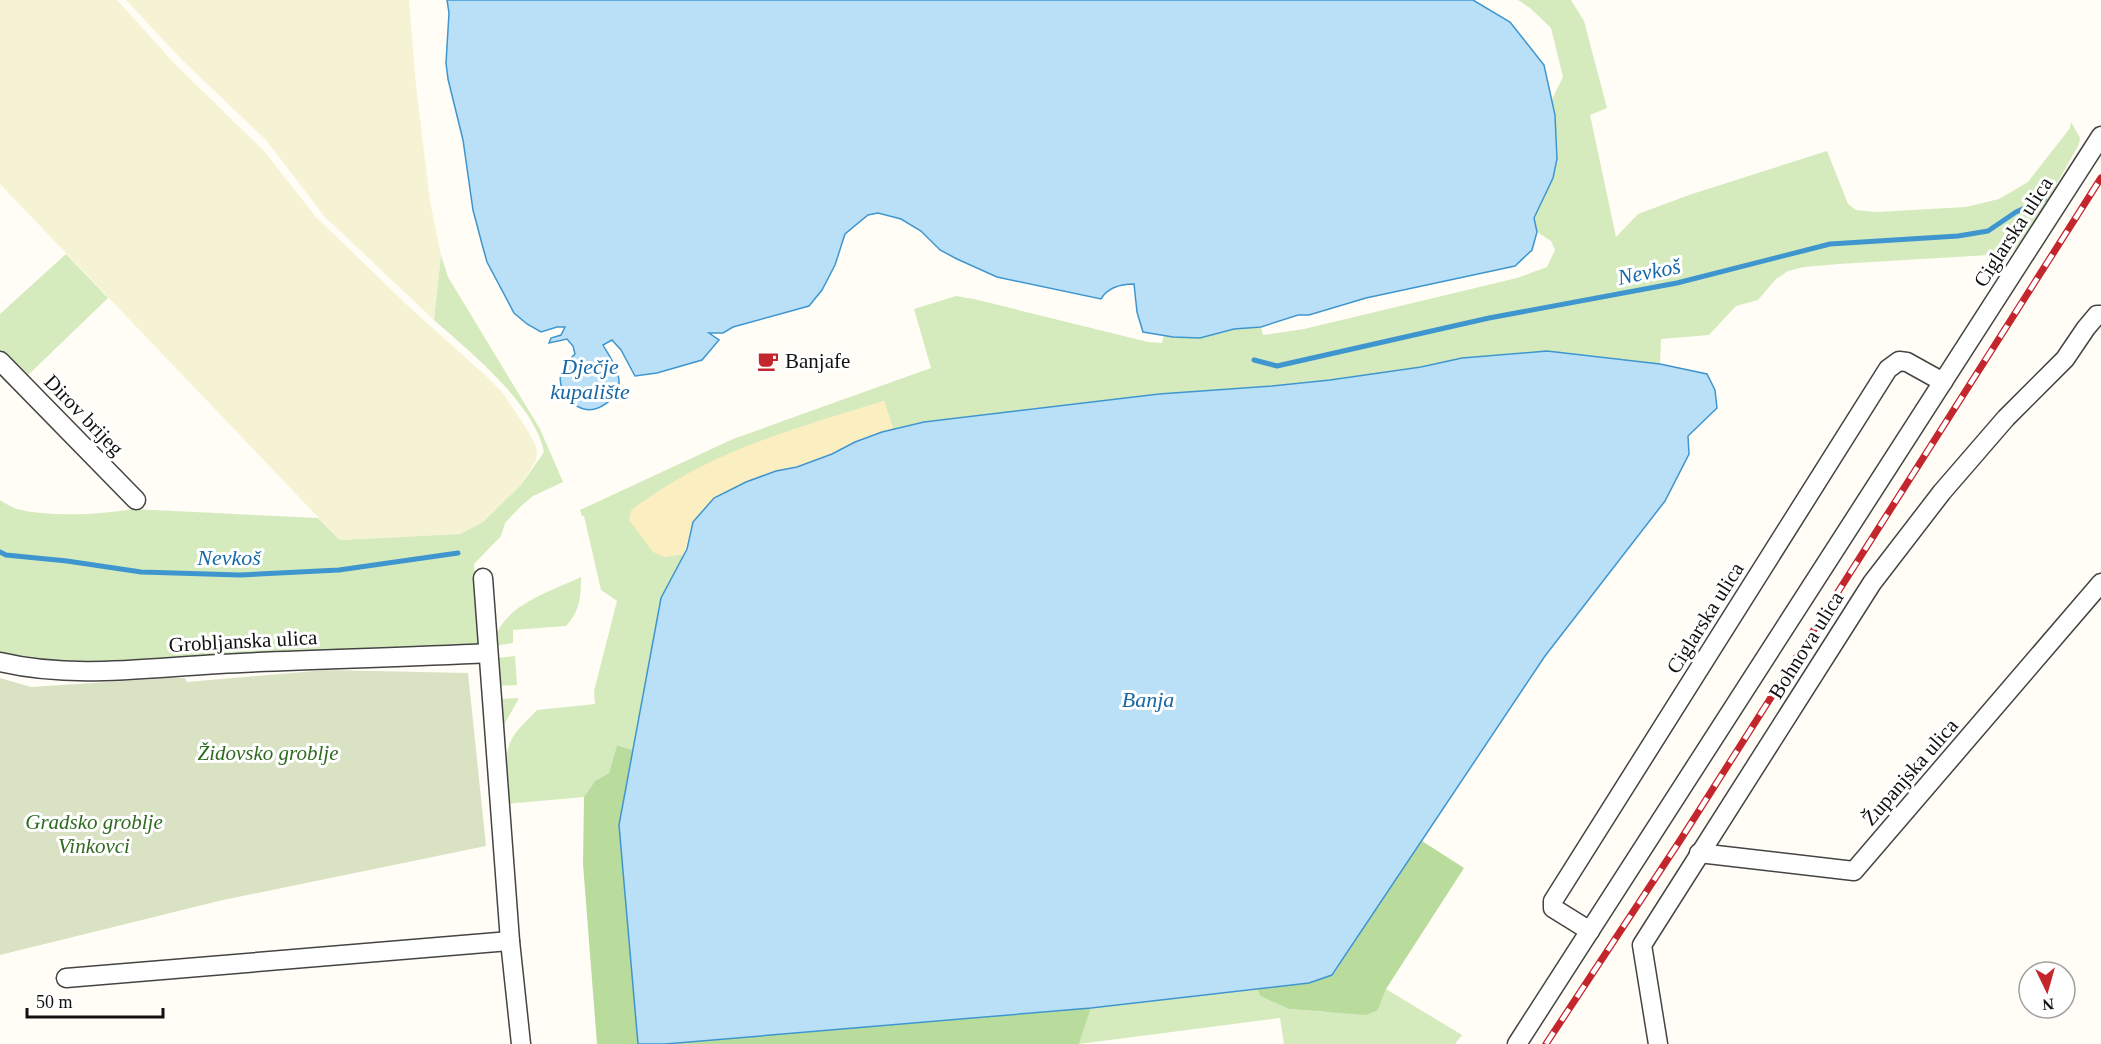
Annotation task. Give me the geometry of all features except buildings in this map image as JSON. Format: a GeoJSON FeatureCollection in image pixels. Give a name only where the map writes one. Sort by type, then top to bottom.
{"type":"FeatureCollection","features":[{"type":"Feature","properties":{"kind":"street","name":"Ciglarska ulica"},"geometry":{"type":"LineString","coordinates":[[1517,1044],[2101,136]]}},
{"type":"Feature","properties":{"kind":"street","name":"Bohnova ulica"},"geometry":{"type":"LineString","coordinates":[[1658,1044],[1642,945],[1872,583],[1942,492],[2006,418],[2065,359],[2097,315],[2101,315]]}},
{"type":"Feature","properties":{"kind":"street","name":"Dirov brijeg"},"geometry":{"type":"LineString","coordinates":[[0,361],[136,500]]}},
{"type":"Feature","properties":{"kind":"street","name":"Ciglarska ulica"},"geometry":{"type":"LineString","coordinates":[[1590,931],[1553,908],[1553,901],[1888,369],[1899,361],[1906,362],[1943,382]]}},
{"type":"Feature","properties":{"kind":"street"},"geometry":{"type":"LineString","coordinates":[[483,578],[510,941],[521,1044]]}},
{"type":"Feature","properties":{"kind":"street","name":"Županjska ulica"},"geometry":{"type":"LineString","coordinates":[[1699,853],[1854,871],[2101,583]]}},
{"type":"Feature","properties":{"kind":"street","name":"Grobljanska ulica"},"geometry":{"type":"LineString","coordinates":[[0,662],[71,672],[309,659],[488,653]]}},
{"type":"Feature","properties":{"kind":"street"},"geometry":{"type":"LineString","coordinates":[[66,978],[510,941]]}},
{"type":"Feature","properties":{"kind":"shaded area"},"geometry":{"type":"Polygon","coordinates":[[[0,0],[117,0],[175,64],[264,151],[316,217],[503,393],[528,431],[537,451],[536,460],[521,485],[483,522],[460,534],[340,540],[0,184],[0,0]]]}},
{"type":"Feature","properties":{"kind":"shaded area"},"geometry":{"type":"Polygon","coordinates":[[[126,0],[409,0],[416,86],[430,201],[441,255],[434,320],[325,217],[266,140],[181,59],[126,0]]]}},
{"type":"Feature","properties":{"kind":"green space"},"geometry":{"type":"Polygon","coordinates":[[[1518,0],[1571,0],[1584,21],[1607,108],[1590,115],[1616,237],[1638,214],[1689,195],[1827,151],[1848,204],[1856,210],[1876,212],[1966,207],[1999,199],[2028,182],[2070,128],[2071,122],[2080,138],[2079,144],[2030,232],[1999,267],[1989,255],[1838,264],[1788,271],[1776,279],[1758,300],[1736,306],[1709,335],[1661,339],[1660,364],[1547,351],[1462,358],[1421,367],[1330,380],[1159,394],[924,422],[893,429],[884,401],[788,432],[726,456],[696,470],[639,505],[665,557],[684,554],[661,598],[633,750],[617,745],[609,773],[595,781],[584,797],[506,804],[506,757],[512,738],[522,725],[537,710],[595,704],[594,691],[617,601],[601,590],[584,516],[580,510],[733,439],[931,368],[914,309],[956,296],[1148,342],[1162,343],[1164,335],[1200,338],[1234,329],[1261,327],[1263,335],[1304,329],[1517,278],[1547,267],[1555,250],[1551,241],[1537,232],[1534,218],[1553,178],[1557,159],[1552,99],[1563,77],[1551,28],[1518,0]]]}},
{"type":"Feature","properties":{"kind":"green space"},"geometry":{"type":"Polygon","coordinates":[[[66,254],[108,298],[25,378],[0,352],[0,314],[66,254]]]}},
{"type":"Feature","properties":{"kind":"green space"},"geometry":{"type":"Polygon","coordinates":[[[441,255],[448,277],[540,429],[563,482],[533,496],[521,506],[505,523],[501,536],[474,564],[481,643],[479,646],[73,667],[0,657],[0,500],[17,509],[29,512],[59,514],[106,513],[132,509],[318,518],[340,540],[460,534],[483,522],[521,485],[544,452],[528,415],[514,397],[482,363],[434,320],[441,255]]]}},
{"type":"Feature","properties":{"kind":"green space"},"geometry":{"type":"Polygon","coordinates":[[[581,577],[579,603],[566,626],[513,630],[513,643],[494,646],[505,620],[515,611],[527,602],[581,577]]]}},
{"type":"Feature","properties":{"kind":"green space"},"geometry":{"type":"Polygon","coordinates":[[[515,656],[517,685],[495,686],[498,658],[515,656]]]}},
{"type":"Feature","properties":{"kind":"green space"},"geometry":{"type":"Polygon","coordinates":[[[326,670],[468,673],[486,846],[223,900],[0,955],[0,678],[31,687],[169,678],[185,678],[187,682],[326,670]]]}},
{"type":"Feature","properties":{"kind":"green space"},"geometry":{"type":"Polygon","coordinates":[[[518,698],[518,700],[500,732],[498,699],[518,698]]]}},
{"type":"Feature","properties":{"kind":"green space"},"geometry":{"type":"Polygon","coordinates":[[[617,745],[633,750],[619,825],[638,1044],[597,1044],[583,864],[584,797],[595,781],[609,773],[617,745]]]}},
{"type":"Feature","properties":{"kind":"green space"},"geometry":{"type":"Polygon","coordinates":[[[1422,841],[1464,868],[1386,989],[1378,1010],[1366,1015],[1289,1009],[1260,996],[1257,989],[1309,983],[1333,975],[1422,841]]]}},
{"type":"Feature","properties":{"kind":"green space"},"geometry":{"type":"Polygon","coordinates":[[[1257,989],[1260,996],[1289,1009],[1324,1012],[1378,1010],[1386,989],[1462,1035],[1455,1044],[1284,1044],[1280,1018],[1079,1044],[1091,1008],[1257,989]]]}},
{"type":"Feature","properties":{"kind":"green space"},"geometry":{"type":"Polygon","coordinates":[[[1091,1008],[1079,1044],[665,1044],[1091,1008]]]}},
{"type":"Feature","properties":{"kind":"sand"},"geometry":{"type":"Polygon","coordinates":[[[884,401],[893,429],[855,442],[832,454],[797,467],[776,471],[693,522],[684,554],[665,557],[653,552],[629,520],[631,511],[637,505],[704,465],[763,440],[884,401]]]}},
{"type":"Feature","properties":{"kind":"water","name":"Dječje kupalište"},"geometry":{"type":"Polygon","coordinates":[[[447,0],[1473,0],[1510,22],[1544,65],[1555,115],[1557,159],[1553,178],[1534,218],[1537,232],[1532,250],[1515,266],[1366,298],[1261,327],[1234,329],[1200,338],[1173,337],[1143,332],[1137,312],[1134,284],[1115,287],[1101,299],[997,277],[940,250],[921,231],[901,219],[878,213],[868,215],[845,234],[835,265],[822,290],[809,306],[733,327],[723,333],[709,333],[719,340],[702,360],[657,373],[635,376],[621,350],[612,340],[603,345],[618,374],[618,394],[598,408],[583,409],[576,406],[565,395],[560,381],[563,367],[575,354],[573,346],[567,339],[549,343],[551,338],[561,335],[565,327],[541,332],[527,324],[514,313],[487,262],[473,210],[463,140],[448,79],[446,63],[449,13],[447,0]]]}},
{"type":"Feature","properties":{"kind":"water","name":"Banja"},"geometry":{"type":"Polygon","coordinates":[[[1547,351],[1660,364],[1707,374],[1715,390],[1717,408],[1688,436],[1689,454],[1665,501],[1545,656],[1332,975],[1309,983],[1091,1008],[665,1044],[638,1044],[619,825],[661,598],[687,549],[693,522],[714,498],[746,482],[776,471],[797,467],[882,432],[924,422],[1159,394],[1330,380],[1421,367],[1462,358],[1547,351]]]}},
{"type":"Feature","properties":{"kind":"waterway","name":"Nevkoš"},"geometry":{"type":"LineString","coordinates":[[1254,360],[1277,366],[1489,318],[1677,283],[1830,244],[1958,236],[1988,231],[2016,212],[2044,199]]}},
{"type":"Feature","properties":{"kind":"waterway","name":"Nevkoš"},"geometry":{"type":"LineString","coordinates":[[0,552],[6,555],[141,572],[240,575],[339,570],[458,553]]}},
{"type":"Feature","properties":{"kind":"railway"},"geometry":{"type":"LineString","coordinates":[[1546,1044],[1681,839],[2101,178]]}},
{"type":"Feature","properties":{"kind":"place","name":"Banjafe"},"geometry":{"type":"Point","coordinates":[768,361]}},
{"type":"Feature","properties":{"kind":"park label","name":"Židovsko groblje"},"geometry":{"type":"Point","coordinates":[268,753]}},
{"type":"Feature","properties":{"kind":"park label","name":"Gradsko groblje Vinkovci"},"geometry":{"type":"Point","coordinates":[94,834]}}]}
